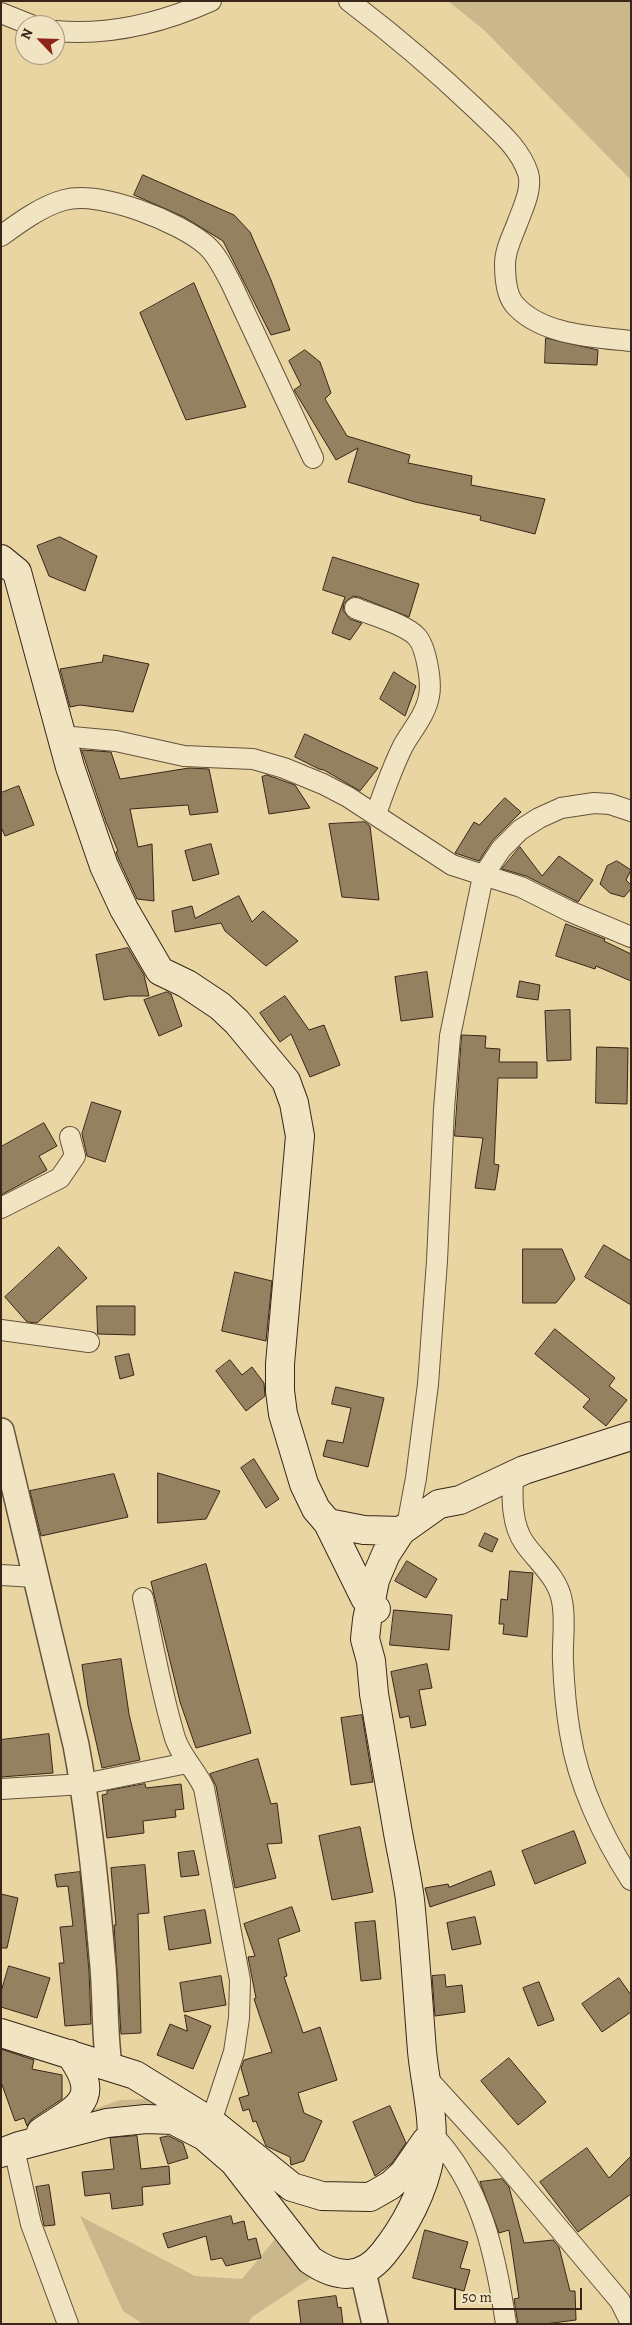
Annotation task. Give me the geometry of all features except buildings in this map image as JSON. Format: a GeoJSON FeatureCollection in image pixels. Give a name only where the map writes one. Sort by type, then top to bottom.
{"type":"FeatureCollection","features":[{"type":"Feature","properties":{"kind":"main road"},"geometry":{"type":"LineString","coordinates":[[1,559],[17,572],[60,736],[104,866],[124,909],[160,970],[209,998],[237,1022],[286,1081],[294,1103],[300,1136],[280,1364],[280,1391],[292,1447],[304,1484],[322,1516],[364,1530],[404,1528],[513,1475],[631,1436]]}},
{"type":"Feature","properties":{"kind":"main road"},"geometry":{"type":"LineString","coordinates":[[12,2150],[107,2123],[146,2119],[173,2120],[208,2129],[310,2260],[325,2271],[340,2274],[363,2272],[380,2258],[395,2238],[411,2211],[421,2185],[430,2156],[431,2124],[425,2076],[410,1898],[374,1694],[371,1662],[364,1639],[398,1561],[414,1538],[449,1506]]}},
{"type":"Feature","properties":{"kind":"main road"},"geometry":{"type":"LineString","coordinates":[[322,1516],[319,1526],[349,1594],[357,1609],[374,1616]]}},
{"type":"Feature","properties":{"kind":"main road"},"geometry":{"type":"LineString","coordinates":[[374,1616],[375,1580],[386,1554],[404,1528]]}},
{"type":"Feature","properties":{"kind":"main road"},"geometry":{"type":"LineString","coordinates":[[1,2033],[135,2074],[208,2129],[289,2185],[322,2196],[370,2197],[392,2185],[404,2173],[431,2133]]}},
{"type":"Feature","properties":{"kind":"main road"},"geometry":{"type":"LineString","coordinates":[[12,2150],[77,2108],[80,2104],[85,2089],[84,2079],[82,2072],[70,2054]]}},
{"type":"Feature","properties":{"kind":"main road"},"geometry":{"type":"LineString","coordinates":[[268,2204],[289,2185]]}},
{"type":"Feature","properties":{"kind":"main road"},"geometry":{"type":"LineString","coordinates":[[378,2192],[391,2201],[395,2209],[395,2238]]}},
{"type":"Feature","properties":{"kind":"street"},"geometry":{"type":"LineString","coordinates":[[65,32],[114,31],[146,24],[211,1]]}},
{"type":"Feature","properties":{"kind":"street"},"geometry":{"type":"LineString","coordinates":[[349,1],[434,69],[508,140],[520,156],[529,174],[528,192],[507,250],[505,263],[507,288],[513,303],[536,321],[557,329],[631,341]]}},
{"type":"Feature","properties":{"kind":"street"},"geometry":{"type":"LineString","coordinates":[[1,13],[15,19]]}},
{"type":"Feature","properties":{"kind":"street"},"geometry":{"type":"LineString","coordinates":[[1,236],[35,213],[65,199],[89,198],[114,202],[158,217],[208,246],[220,262],[232,284],[313,458]]}},
{"type":"Feature","properties":{"kind":"street"},"geometry":{"type":"LineString","coordinates":[[355,608],[405,628],[417,636],[423,646],[430,680],[430,695],[424,710],[392,770],[376,814]]}},
{"type":"Feature","properties":{"kind":"street"},"geometry":{"type":"LineString","coordinates":[[60,736],[116,741],[184,756],[247,759],[266,762],[323,784],[376,814],[452,865],[521,887],[569,911],[631,937]]}},
{"type":"Feature","properties":{"kind":"street"},"geometry":{"type":"LineString","coordinates":[[404,1528],[416,1478],[429,1374],[450,1036],[483,876],[501,849],[520,830],[546,815],[578,804],[594,802],[610,804],[631,811]]}},
{"type":"Feature","properties":{"kind":"street"},"geometry":{"type":"LineString","coordinates":[[1,1208],[60,1178],[75,1156],[70,1137]]}},
{"type":"Feature","properties":{"kind":"street"},"geometry":{"type":"LineString","coordinates":[[1,1330],[89,1342]]}},
{"type":"Feature","properties":{"kind":"street"},"geometry":{"type":"LineString","coordinates":[[1,1431],[84,1784],[103,1957],[105,2033],[109,2066]]}},
{"type":"Feature","properties":{"kind":"street"},"geometry":{"type":"LineString","coordinates":[[513,1475],[511,1499],[516,1522],[524,1543],[555,1582],[562,1601],[563,1661],[570,1734],[585,1787],[614,1855],[631,1880]]}},
{"type":"Feature","properties":{"kind":"street"},"geometry":{"type":"LineString","coordinates":[[416,1478],[449,1506]]}},
{"type":"Feature","properties":{"kind":"street"},"geometry":{"type":"LineString","coordinates":[[1,1574],[35,1576]]}},
{"type":"Feature","properties":{"kind":"street"},"geometry":{"type":"LineString","coordinates":[[143,1598],[175,1739],[186,1763],[204,1788],[240,1980],[239,2018],[234,2052],[208,2129]]}},
{"type":"Feature","properties":{"kind":"street"},"geometry":{"type":"LineString","coordinates":[[1,1789],[84,1784],[186,1763]]}},
{"type":"Feature","properties":{"kind":"street"},"geometry":{"type":"LineString","coordinates":[[425,2076],[498,2156],[620,2301],[631,2323]]}},
{"type":"Feature","properties":{"kind":"street"},"geometry":{"type":"LineString","coordinates":[[431,2133],[448,2150],[458,2164],[479,2208],[494,2256],[506,2324]]}},
{"type":"Feature","properties":{"kind":"street"},"geometry":{"type":"LineString","coordinates":[[12,2150],[31,2224],[68,2324]]}},
{"type":"Feature","properties":{"kind":"street"},"geometry":{"type":"LineString","coordinates":[[363,2272],[375,2324]]}},
{"type":"Feature","properties":{"kind":"shaded area"},"geometry":{"type":"Polygon","coordinates":[[[448,1],[631,1],[631,180],[484,30],[448,1]]]}},
{"type":"Feature","properties":{"kind":"shaded area"},"geometry":{"type":"Polygon","coordinates":[[[153,2099],[162,2105],[122,2118],[86,2112],[120,2100],[153,2099]]]}},
{"type":"Feature","properties":{"kind":"shaded area"},"geometry":{"type":"Polygon","coordinates":[[[80,2216],[195,2276],[242,2279],[276,2238],[311,2278],[252,2317],[248,2324],[143,2324],[123,2311],[80,2216]]]}}]}
